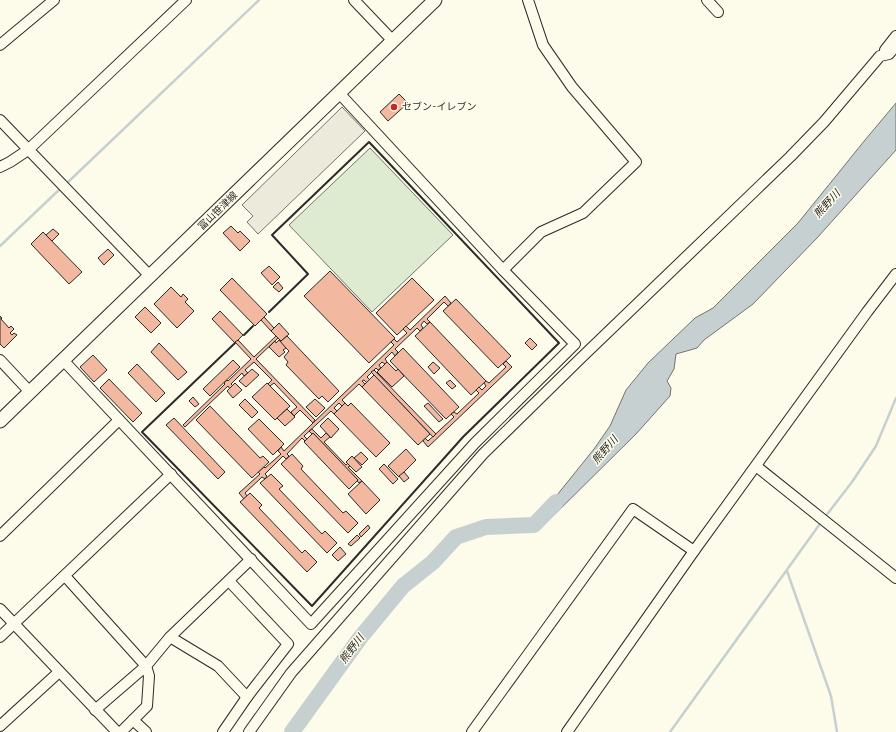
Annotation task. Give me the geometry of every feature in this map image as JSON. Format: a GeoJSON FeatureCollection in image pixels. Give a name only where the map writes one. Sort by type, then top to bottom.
{"type":"FeatureCollection","features":[{"type":"Feature","properties":{"kind":"main road","name":"富山笹津線"},"geometry":{"type":"LineString","coordinates":[[0,421],[435,0]]}},
{"type":"Feature","properties":{"kind":"street"},"geometry":{"type":"LineString","coordinates":[[0,46],[54,0]]}},
{"type":"Feature","properties":{"kind":"street"},"geometry":{"type":"LineString","coordinates":[[0,167],[28,150],[186,0]]}},
{"type":"Feature","properties":{"kind":"street"},"geometry":{"type":"LineString","coordinates":[[354,0],[393,41]]}},
{"type":"Feature","properties":{"kind":"street"},"geometry":{"type":"LineString","coordinates":[[503,270],[541,232],[583,214],[636,162],[572,87],[543,45],[528,0]]}},
{"type":"Feature","properties":{"kind":"street"},"geometry":{"type":"LineString","coordinates":[[707,0],[718,12]]}},
{"type":"Feature","properties":{"kind":"street"},"geometry":{"type":"LineString","coordinates":[[249,732],[291,673],[483,454],[790,157],[824,122],[896,36]]}},
{"type":"Feature","properties":{"kind":"street"},"geometry":{"type":"LineString","coordinates":[[880,56],[889,54],[896,46]]}},
{"type":"Feature","properties":{"kind":"street"},"geometry":{"type":"LineString","coordinates":[[63,360],[311,624],[475,443],[575,344],[503,270],[339,93]]}},
{"type":"Feature","properties":{"kind":"street"},"geometry":{"type":"LineString","coordinates":[[0,120],[150,276]]}},
{"type":"Feature","properties":{"kind":"street"},"geometry":{"type":"LineString","coordinates":[[567,732],[694,551],[896,274]]}},
{"type":"Feature","properties":{"kind":"street"},"geometry":{"type":"LineString","coordinates":[[0,360],[30,392]]}},
{"type":"Feature","properties":{"kind":"street"},"geometry":{"type":"LineString","coordinates":[[0,536],[119,420]]}},
{"type":"Feature","properties":{"kind":"street"},"geometry":{"type":"LineString","coordinates":[[756,466],[896,578]]}},
{"type":"Feature","properties":{"kind":"street"},"geometry":{"type":"LineString","coordinates":[[0,637],[171,474]]}},
{"type":"Feature","properties":{"kind":"street"},"geometry":{"type":"LineString","coordinates":[[472,732],[633,509],[694,551]]}},
{"type":"Feature","properties":{"kind":"street"},"geometry":{"type":"LineString","coordinates":[[95,710],[146,666],[170,637],[251,559]]}},
{"type":"Feature","properties":{"kind":"street"},"geometry":{"type":"LineString","coordinates":[[65,576],[146,666],[148,676],[147,706],[121,732]]}},
{"type":"Feature","properties":{"kind":"street"},"geometry":{"type":"LineString","coordinates":[[222,732],[288,644],[228,581]]}},
{"type":"Feature","properties":{"kind":"street"},"geometry":{"type":"LineString","coordinates":[[0,609],[117,732]]}},
{"type":"Feature","properties":{"kind":"street"},"geometry":{"type":"LineString","coordinates":[[170,637],[218,666],[247,697]]}},
{"type":"Feature","properties":{"kind":"street"},"geometry":{"type":"LineString","coordinates":[[0,726],[59,672]]}},
{"type":"Feature","properties":{"kind":"street"},"geometry":{"type":"LineString","coordinates":[[134,720],[146,732]]}},
{"type":"Feature","properties":{"kind":"green space"},"geometry":{"type":"Polygon","coordinates":[[[370,148],[453,235],[372,312],[289,225],[370,148]]]}},
{"type":"Feature","properties":{"kind":"shaded area"},"geometry":{"type":"Polygon","coordinates":[[[342,107],[365,131],[258,234],[247,222],[253,216],[242,205],[342,107]]]}},
{"type":"Feature","properties":{"kind":"water"},"geometry":{"type":"Polygon","coordinates":[[[896,103],[896,150],[817,238],[753,304],[704,340],[697,348],[676,354],[674,369],[667,381],[671,388],[670,396],[636,434],[543,526],[541,515],[594,449],[610,426],[626,390],[648,363],[695,318],[713,308],[798,223],[896,103]]]}},
{"type":"Feature","properties":{"kind":"building","name":"セブン-イレブン"},"geometry":{"type":"Polygon","coordinates":[[[399,94],[408,103],[388,121],[380,112],[399,94]]]}},
{"type":"Feature","properties":{"kind":"building"},"geometry":{"type":"Polygon","coordinates":[[[231,226],[238,233],[240,231],[250,241],[240,251],[223,233],[231,226]]]}},
{"type":"Feature","properties":{"kind":"building"},"geometry":{"type":"Polygon","coordinates":[[[53,229],[59,234],[52,241],[46,235],[53,229]]]}},
{"type":"Feature","properties":{"kind":"building"},"geometry":{"type":"Polygon","coordinates":[[[43,232],[82,272],[69,284],[31,244],[43,232]]]}},
{"type":"Feature","properties":{"kind":"building"},"geometry":{"type":"Polygon","coordinates":[[[108,249],[114,255],[104,265],[98,258],[108,249]]]}},
{"type":"Feature","properties":{"kind":"building"},"geometry":{"type":"Polygon","coordinates":[[[269,266],[280,277],[272,285],[261,273],[269,266]]]}},
{"type":"Feature","properties":{"kind":"building"},"geometry":{"type":"Polygon","coordinates":[[[330,271],[395,338],[369,363],[304,296],[330,271]]]}},
{"type":"Feature","properties":{"kind":"building"},"geometry":{"type":"Polygon","coordinates":[[[232,278],[267,314],[255,326],[220,290],[232,278]]]}},
{"type":"Feature","properties":{"kind":"building"},"geometry":{"type":"Polygon","coordinates":[[[412,278],[434,300],[397,335],[376,313],[412,278]]]}},
{"type":"Feature","properties":{"kind":"building"},"geometry":{"type":"Polygon","coordinates":[[[278,282],[283,288],[279,292],[273,287],[278,282]]]}},
{"type":"Feature","properties":{"kind":"building"},"geometry":{"type":"Polygon","coordinates":[[[171,287],[181,297],[183,294],[188,299],[185,302],[194,311],[177,328],[154,304],[171,287]]]}},
{"type":"Feature","properties":{"kind":"building"},"geometry":{"type":"Polygon","coordinates":[[[445,296],[451,303],[448,306],[444,302],[427,319],[430,322],[427,324],[424,321],[421,325],[423,328],[420,331],[417,328],[395,349],[398,352],[395,356],[392,352],[385,359],[387,362],[385,364],[382,362],[379,365],[381,368],[378,370],[376,368],[367,377],[370,380],[367,383],[364,380],[362,381],[365,384],[362,387],[359,384],[342,400],[345,403],[342,406],[339,403],[334,408],[337,411],[334,414],[331,411],[304,436],[307,439],[305,441],[302,438],[287,454],[289,456],[286,459],[283,456],[265,474],[267,476],[265,479],[262,477],[245,493],[247,496],[244,499],[239,493],[260,474],[258,472],[281,454],[278,451],[281,447],[284,451],[394,345],[391,342],[394,339],[397,342],[407,333],[403,329],[406,326],[410,330],[445,296]]]}},
{"type":"Feature","properties":{"kind":"building"},"geometry":{"type":"Polygon","coordinates":[[[456,299],[511,356],[498,368],[443,311],[456,299]]]}},
{"type":"Feature","properties":{"kind":"building"},"geometry":{"type":"Polygon","coordinates":[[[145,307],[161,323],[151,333],[135,317],[145,307]]]}},
{"type":"Feature","properties":{"kind":"building"},"geometry":{"type":"Polygon","coordinates":[[[220,311],[243,335],[235,343],[212,319],[220,311]]]}},
{"type":"Feature","properties":{"kind":"building"},"geometry":{"type":"Polygon","coordinates":[[[0,316],[9,328],[11,326],[14,329],[10,333],[12,335],[14,333],[17,335],[4,348],[0,344],[0,316]]]}},
{"type":"Feature","properties":{"kind":"building"},"geometry":{"type":"Polygon","coordinates":[[[264,317],[274,328],[271,331],[261,320],[264,317]]]}},
{"type":"Feature","properties":{"kind":"building"},"geometry":{"type":"Polygon","coordinates":[[[430,322],[486,381],[471,395],[415,336],[430,322]]]}},
{"type":"Feature","properties":{"kind":"building"},"geometry":{"type":"Polygon","coordinates":[[[279,323],[289,334],[281,341],[271,331],[279,323]]]}},
{"type":"Feature","properties":{"kind":"building"},"geometry":{"type":"Polygon","coordinates":[[[276,336],[278,338],[256,359],[315,420],[313,423],[300,410],[294,416],[291,412],[297,407],[274,383],[270,386],[268,384],[272,380],[254,362],[245,370],[248,373],[244,376],[242,373],[231,384],[233,386],[230,389],[228,386],[185,427],[183,425],[225,384],[224,383],[227,380],[228,381],[251,359],[235,342],[238,340],[254,357],[276,336]]]}},
{"type":"Feature","properties":{"kind":"building"},"geometry":{"type":"Polygon","coordinates":[[[287,336],[339,391],[328,402],[322,396],[319,399],[286,365],[288,362],[284,357],[289,351],[280,342],[287,336]]]}},
{"type":"Feature","properties":{"kind":"building"},"geometry":{"type":"Polygon","coordinates":[[[530,338],[537,345],[532,350],[525,343],[530,338]]]}},
{"type":"Feature","properties":{"kind":"building"},"geometry":{"type":"Polygon","coordinates":[[[279,340],[286,348],[283,350],[285,352],[279,357],[269,347],[275,341],[276,343],[279,340]]]}},
{"type":"Feature","properties":{"kind":"building"},"geometry":{"type":"Polygon","coordinates":[[[159,343],[187,372],[178,380],[151,352],[159,343]]]}},
{"type":"Feature","properties":{"kind":"building"},"geometry":{"type":"Polygon","coordinates":[[[403,348],[459,407],[446,419],[390,361],[403,348]]]}},
{"type":"Feature","properties":{"kind":"building"},"geometry":{"type":"Polygon","coordinates":[[[93,355],[107,370],[94,382],[80,367],[93,355]]]}},
{"type":"Feature","properties":{"kind":"building"},"geometry":{"type":"Polygon","coordinates":[[[233,360],[240,367],[210,396],[203,389],[233,360]]]}},
{"type":"Feature","properties":{"kind":"building"},"geometry":{"type":"Polygon","coordinates":[[[506,361],[512,367],[428,447],[423,441],[425,438],[428,441],[454,417],[451,414],[454,412],[457,414],[479,393],[476,390],[479,387],[482,390],[486,386],[484,383],[486,381],[489,383],[506,367],[503,364],[506,361]]]}},
{"type":"Feature","properties":{"kind":"building"},"geometry":{"type":"Polygon","coordinates":[[[387,362],[396,371],[398,369],[404,376],[392,387],[377,372],[387,362]]]}},
{"type":"Feature","properties":{"kind":"building"},"geometry":{"type":"Polygon","coordinates":[[[433,362],[440,368],[434,374],[428,367],[433,362]]]}},
{"type":"Feature","properties":{"kind":"building"},"geometry":{"type":"Polygon","coordinates":[[[137,364],[165,393],[156,402],[128,373],[137,364]]]}},
{"type":"Feature","properties":{"kind":"building"},"geometry":{"type":"Polygon","coordinates":[[[252,369],[259,375],[246,387],[239,381],[252,369]]]}},
{"type":"Feature","properties":{"kind":"building"},"geometry":{"type":"Polygon","coordinates":[[[374,370],[436,434],[433,437],[371,372],[374,370]]]}},
{"type":"Feature","properties":{"kind":"building"},"geometry":{"type":"Polygon","coordinates":[[[374,375],[430,434],[418,445],[362,387],[374,375]]]}},
{"type":"Feature","properties":{"kind":"building"},"geometry":{"type":"Polygon","coordinates":[[[109,379],[142,413],[133,422],[100,388],[109,379]]]}},
{"type":"Feature","properties":{"kind":"building"},"geometry":{"type":"Polygon","coordinates":[[[450,380],[456,386],[452,389],[446,383],[450,380]]]}},
{"type":"Feature","properties":{"kind":"building"},"geometry":{"type":"Polygon","coordinates":[[[235,383],[242,390],[233,398],[227,391],[235,383]]]}},
{"type":"Feature","properties":{"kind":"building"},"geometry":{"type":"Polygon","coordinates":[[[267,383],[290,406],[275,420],[252,397],[267,383]]]}},
{"type":"Feature","properties":{"kind":"building"},"geometry":{"type":"Polygon","coordinates":[[[193,397],[199,404],[195,407],[189,401],[193,397]]]}},
{"type":"Feature","properties":{"kind":"building"},"geometry":{"type":"Polygon","coordinates":[[[245,399],[258,412],[252,418],[239,405],[245,399]]]}},
{"type":"Feature","properties":{"kind":"building"},"geometry":{"type":"Polygon","coordinates":[[[315,399],[325,408],[316,417],[306,407],[315,399]]]}},
{"type":"Feature","properties":{"kind":"building"},"geometry":{"type":"Polygon","coordinates":[[[345,403],[348,406],[351,403],[390,443],[376,457],[334,414],[345,403]]]}},
{"type":"Feature","properties":{"kind":"building"},"geometry":{"type":"Polygon","coordinates":[[[428,403],[443,419],[439,422],[424,406],[428,403]]]}},
{"type":"Feature","properties":{"kind":"building"},"geometry":{"type":"Polygon","coordinates":[[[210,406],[260,458],[263,456],[269,462],[252,478],[196,420],[210,406]]]}},
{"type":"Feature","properties":{"kind":"building"},"geometry":{"type":"Polygon","coordinates":[[[287,409],[295,417],[285,426],[277,418],[287,409]]]}},
{"type":"Feature","properties":{"kind":"building"},"geometry":{"type":"Polygon","coordinates":[[[174,418],[225,472],[218,479],[166,425],[174,418]]]}},
{"type":"Feature","properties":{"kind":"building"},"geometry":{"type":"Polygon","coordinates":[[[328,418],[339,429],[331,438],[320,426],[328,418]]]}},
{"type":"Feature","properties":{"kind":"building"},"geometry":{"type":"Polygon","coordinates":[[[259,419],[284,444],[273,455],[248,429],[259,419]]]}},
{"type":"Feature","properties":{"kind":"building"},"geometry":{"type":"Polygon","coordinates":[[[312,429],[321,438],[326,433],[330,437],[324,442],[346,465],[348,463],[350,466],[348,467],[362,481],[359,483],[313,433],[312,434],[309,431],[312,429]]]}},
{"type":"Feature","properties":{"kind":"building"},"geometry":{"type":"Polygon","coordinates":[[[313,433],[358,480],[349,489],[304,442],[313,433]]]}},
{"type":"Feature","properties":{"kind":"building"},"geometry":{"type":"Polygon","coordinates":[[[406,449],[416,460],[399,477],[388,466],[406,449]]]}},
{"type":"Feature","properties":{"kind":"building"},"geometry":{"type":"Polygon","coordinates":[[[361,452],[368,459],[362,465],[354,458],[361,452]]]}},
{"type":"Feature","properties":{"kind":"building"},"geometry":{"type":"Polygon","coordinates":[[[292,454],[303,466],[301,469],[343,513],[346,511],[358,523],[348,533],[281,464],[292,454]]]}},
{"type":"Feature","properties":{"kind":"building"},"geometry":{"type":"Polygon","coordinates":[[[352,456],[362,467],[356,472],[346,462],[352,456]]]}},
{"type":"Feature","properties":{"kind":"building"},"geometry":{"type":"Polygon","coordinates":[[[384,464],[398,479],[393,484],[379,469],[384,464]]]}},
{"type":"Feature","properties":{"kind":"building"},"geometry":{"type":"Polygon","coordinates":[[[404,472],[409,478],[404,482],[399,476],[404,472]]]}},
{"type":"Feature","properties":{"kind":"building"},"geometry":{"type":"Polygon","coordinates":[[[271,474],[283,486],[279,489],[322,534],[325,531],[337,543],[327,553],[260,483],[271,474]]]}},
{"type":"Feature","properties":{"kind":"building"},"geometry":{"type":"Polygon","coordinates":[[[362,481],[380,500],[366,514],[348,494],[362,481]]]}},
{"type":"Feature","properties":{"kind":"building"},"geometry":{"type":"Polygon","coordinates":[[[250,493],[262,505],[259,508],[302,553],[305,550],[317,562],[307,572],[240,502],[250,493]]]}},
{"type":"Feature","properties":{"kind":"building"},"geometry":{"type":"Polygon","coordinates":[[[368,525],[370,528],[361,537],[359,534],[368,525]]]}},
{"type":"Feature","properties":{"kind":"building"},"geometry":{"type":"Polygon","coordinates":[[[357,535],[360,538],[351,546],[348,544],[357,535]]]}},
{"type":"Feature","properties":{"kind":"building"},"geometry":{"type":"Polygon","coordinates":[[[340,547],[346,554],[338,561],[332,555],[340,547]]]}},
{"type":"Feature","properties":{"kind":"waterway"},"geometry":{"type":"LineString","coordinates":[[66,184],[259,0]]}},
{"type":"Feature","properties":{"kind":"waterway"},"geometry":{"type":"LineString","coordinates":[[0,246],[62,187]]}},
{"type":"Feature","properties":{"kind":"waterway"},"geometry":{"type":"LineString","coordinates":[[825,517],[852,482],[876,446],[896,398]]}},
{"type":"Feature","properties":{"kind":"waterway","name":"熊野川"},"geometry":{"type":"LineString","coordinates":[[292,732],[360,638],[403,586],[433,562],[456,537],[486,527],[534,525],[556,502]]}},
{"type":"Feature","properties":{"kind":"waterway"},"geometry":{"type":"LineString","coordinates":[[670,732],[822,521]]}},
{"type":"Feature","properties":{"kind":"waterway"},"geometry":{"type":"LineString","coordinates":[[787,571],[831,696],[837,732]]}},
{"type":"Feature","properties":{"kind":"wall"},"geometry":{"type":"LineString","coordinates":[[235,343],[142,432],[312,606],[463,437],[559,343],[369,142],[272,235],[308,274],[269,312]]}},
{"type":"Feature","properties":{"kind":"wall"},"geometry":{"type":"LineString","coordinates":[[244,335],[253,326]]}},
{"type":"Feature","properties":{"kind":"place","name":"セブン-イレブン"},"geometry":{"type":"Point","coordinates":[394,107]}}]}
